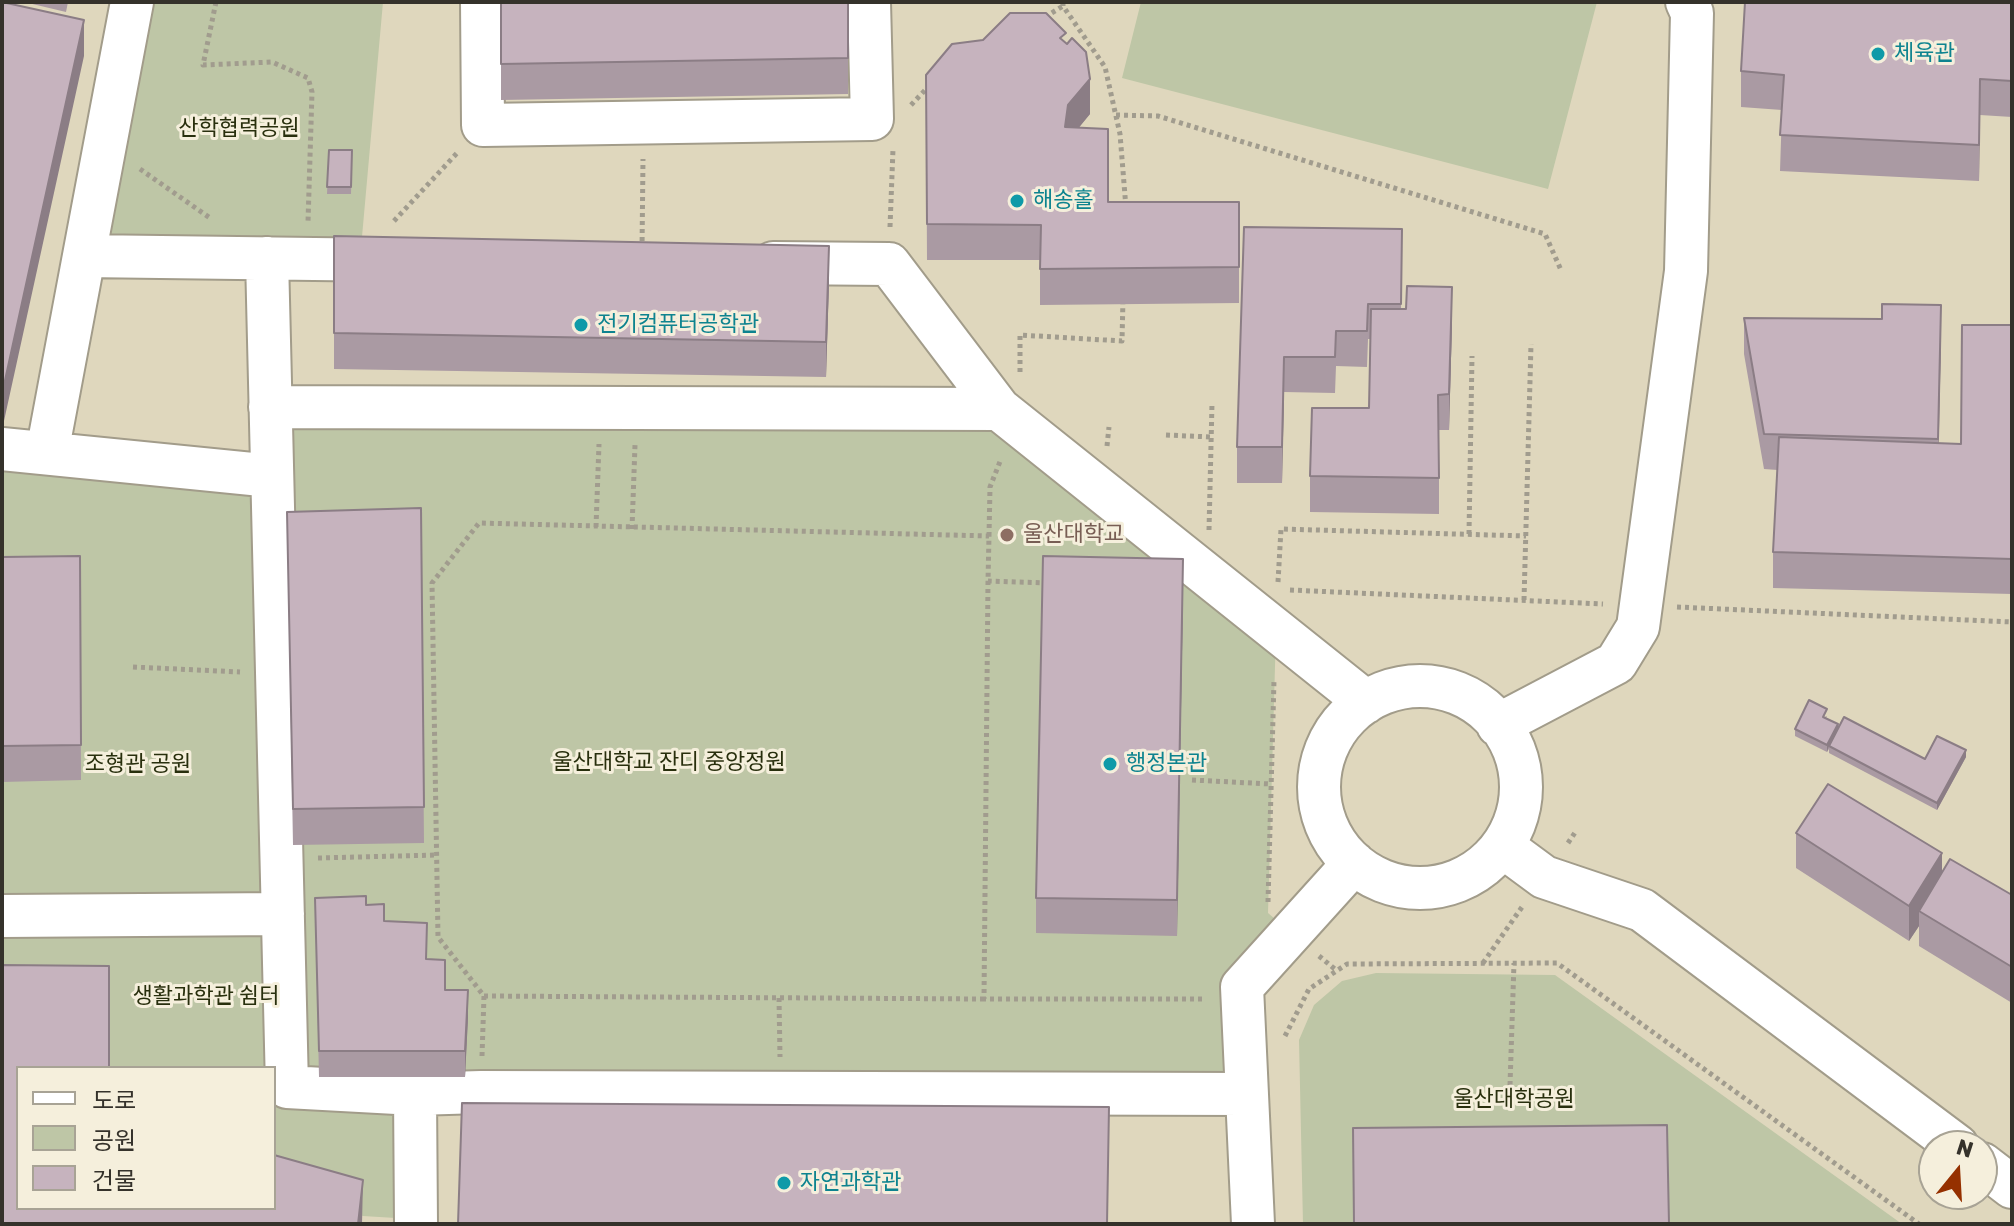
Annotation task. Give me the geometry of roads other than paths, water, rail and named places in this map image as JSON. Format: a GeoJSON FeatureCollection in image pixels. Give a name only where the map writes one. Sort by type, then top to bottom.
{"type":"FeatureCollection","features":[{"type":"Feature","properties":{"kind":"street"},"geometry":{"type":"LineString","coordinates":[[47,453],[132,2]]}},
{"type":"Feature","properties":{"kind":"street"},"geometry":{"type":"LineString","coordinates":[[482,2],[483,125],[872,119],[869,2]]}},
{"type":"Feature","properties":{"kind":"street"},"geometry":{"type":"LineString","coordinates":[[1498,725],[1616,663],[1638,627],[1686,271],[1692,13],[1687,2]]}},
{"type":"Feature","properties":{"kind":"street"},"geometry":{"type":"LineString","coordinates":[[84,256],[422,260]]}},
{"type":"Feature","properties":{"kind":"street"},"geometry":{"type":"LineString","coordinates":[[287,259],[270,407],[287,1087],[415,1094],[1247,1094]]}},
{"type":"Feature","properties":{"kind":"street"},"geometry":{"type":"LineString","coordinates":[[735,263],[889,264],[1007,415],[1366,702]]}},
{"type":"Feature","properties":{"kind":"street"},"geometry":{"type":"LineString","coordinates":[[270,407],[619,408],[1007,415]]}},
{"type":"Feature","properties":{"kind":"street"},"geometry":{"type":"LineString","coordinates":[[2,449],[272,476]]}},
{"type":"Feature","properties":{"kind":"street"},"geometry":{"type":"LineString","coordinates":[[1432,686],[1463,695],[1489,713],[1498,725],[1509,738],[1520,769],[1521,800],[1512,831],[1502,846],[1494,857],[1469,877],[1435,888],[1400,887],[1367,874],[1340,851],[1323,820],[1318,785],[1324,750],[1343,720],[1366,702],[1400,687],[1432,686]]}},
{"type":"Feature","properties":{"kind":"street"},"geometry":{"type":"LineString","coordinates":[[1502,846],[1544,877],[1642,910],[1936,1130]]}},
{"type":"Feature","properties":{"kind":"street"},"geometry":{"type":"LineString","coordinates":[[1253,1224],[1242,987],[1354,863]]}},
{"type":"Feature","properties":{"kind":"street"},"geometry":{"type":"LineString","coordinates":[[2,916],[283,914]]}},
{"type":"Feature","properties":{"kind":"street"},"geometry":{"type":"LineString","coordinates":[[415,1094],[416,1224]]}},
{"type":"Feature","properties":{"kind":"place","name":"체육관"},"geometry":{"type":"Point","coordinates":[1878,54]}},
{"type":"Feature","properties":{"kind":"place","name":"해송홀"},"geometry":{"type":"Point","coordinates":[1017,201]}},
{"type":"Feature","properties":{"kind":"place","name":"전기컴퓨터공학관"},"geometry":{"type":"Point","coordinates":[581,325]}},
{"type":"Feature","properties":{"kind":"place","name":"울산대학교"},"geometry":{"type":"Point","coordinates":[1007,535]}},
{"type":"Feature","properties":{"kind":"place","name":"행정본관"},"geometry":{"type":"Point","coordinates":[1110,764]}},
{"type":"Feature","properties":{"kind":"place","name":"자연과학관"},"geometry":{"type":"Point","coordinates":[784,1183]}},
{"type":"Feature","properties":{"kind":"park label","name":"산학협력공원"},"geometry":{"type":"Point","coordinates":[239,129]}},
{"type":"Feature","properties":{"kind":"park label","name":"울산대학교 잔디 중앙정원"},"geometry":{"type":"Point","coordinates":[669,763]}},
{"type":"Feature","properties":{"kind":"park label","name":"조형관 공원"},"geometry":{"type":"Point","coordinates":[138,765]}},
{"type":"Feature","properties":{"kind":"park label","name":"생활과학관 쉼터"},"geometry":{"type":"Point","coordinates":[206,997]}},
{"type":"Feature","properties":{"kind":"park label","name":"울산대학공원"},"geometry":{"type":"Point","coordinates":[1514,1100]}}]}
